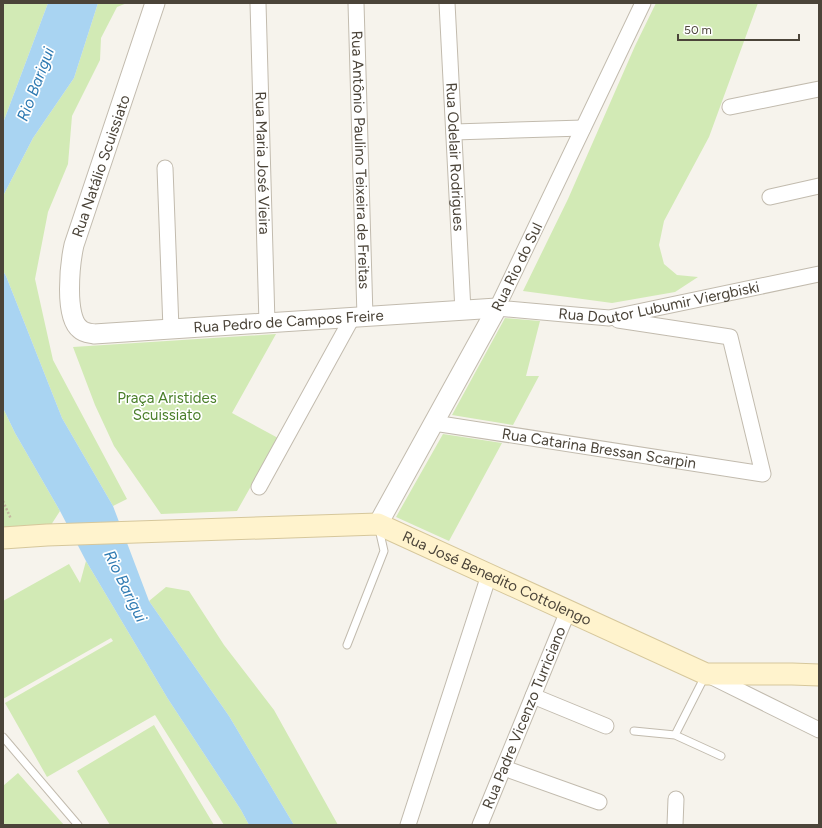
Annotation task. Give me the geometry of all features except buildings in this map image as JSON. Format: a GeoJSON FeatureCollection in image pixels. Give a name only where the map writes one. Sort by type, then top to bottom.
{"type":"FeatureCollection","features":[{"type":"Feature","properties":{"kind":"main road","name":"Rua José Benedito Cottolengo"},"geometry":{"type":"LineString","coordinates":[[3,538],[47,535],[378,524],[706,674],[819,675]]}},
{"type":"Feature","properties":{"kind":"street","name":"Rua Natálio Scuissiato"},"geometry":{"type":"LineString","coordinates":[[80,330],[74,322],[70,290],[70,265],[74,245],[156,3]]}},
{"type":"Feature","properties":{"kind":"street","name":"Rua Maria José Vieira"},"geometry":{"type":"LineString","coordinates":[[258,3],[267,323]]}},
{"type":"Feature","properties":{"kind":"street","name":"Rua Antônio Paulino Teixeira de Freitas"},"geometry":{"type":"LineString","coordinates":[[356,3],[358,317]]}},
{"type":"Feature","properties":{"kind":"street","name":"Rua Odelair Rodrigues"},"geometry":{"type":"LineString","coordinates":[[447,3],[463,310]]}},
{"type":"Feature","properties":{"kind":"street","name":"Rua Rio do Sul"},"geometry":{"type":"LineString","coordinates":[[378,524],[497,308],[643,3]]}},
{"type":"Feature","properties":{"kind":"street"},"geometry":{"type":"LineString","coordinates":[[730,107],[819,89]]}},
{"type":"Feature","properties":{"kind":"street"},"geometry":{"type":"LineString","coordinates":[[454,132],[583,128]]}},
{"type":"Feature","properties":{"kind":"street"},"geometry":{"type":"LineString","coordinates":[[165,168],[171,329]]}},
{"type":"Feature","properties":{"kind":"street"},"geometry":{"type":"LineString","coordinates":[[770,197],[819,186]]}},
{"type":"Feature","properties":{"kind":"street","name":"Rua Doutor Lubumir Viergbiski"},"geometry":{"type":"LineString","coordinates":[[497,308],[609,318],[819,274]]}},
{"type":"Feature","properties":{"kind":"street","name":"Rua Pedro de Campos Freire"},"geometry":{"type":"LineString","coordinates":[[80,330],[94,334],[497,308]]}},
{"type":"Feature","properties":{"kind":"street"},"geometry":{"type":"LineString","coordinates":[[259,487],[358,317]]}},
{"type":"Feature","properties":{"kind":"street","name":"Rua Catarina Bressan Scarpin"},"geometry":{"type":"LineString","coordinates":[[434,423],[763,474],[730,337],[609,318]]}},
{"type":"Feature","properties":{"kind":"street"},"geometry":{"type":"LineString","coordinates":[[408,825],[489,575]]}},
{"type":"Feature","properties":{"kind":"street","name":"Rua Padre Vicenzo Turriciano"},"geometry":{"type":"LineString","coordinates":[[480,825],[568,611]]}},
{"type":"Feature","properties":{"kind":"street"},"geometry":{"type":"LineString","coordinates":[[706,674],[819,730]]}},
{"type":"Feature","properties":{"kind":"street"},"geometry":{"type":"LineString","coordinates":[[533,696],[606,726]]}},
{"type":"Feature","properties":{"kind":"street"},"geometry":{"type":"LineString","coordinates":[[504,768],[599,802]]}},
{"type":"Feature","properties":{"kind":"street"},"geometry":{"type":"LineString","coordinates":[[675,825],[676,799]]}},
{"type":"Feature","properties":{"kind":"lane"},"geometry":{"type":"LineString","coordinates":[[347,645],[384,551],[378,524]]}},
{"type":"Feature","properties":{"kind":"lane"},"geometry":{"type":"LineString","coordinates":[[675,735],[706,674]]}},
{"type":"Feature","properties":{"kind":"lane"},"geometry":{"type":"LineString","coordinates":[[634,731],[675,735],[721,756]]}},
{"type":"Feature","properties":{"kind":"lane"},"geometry":{"type":"LineString","coordinates":[[3,737],[78,825]]}},
{"type":"Feature","properties":{"kind":"green space"},"geometry":{"type":"Polygon","coordinates":[[[3,3],[48,3],[3,123],[3,3]]]}},
{"type":"Feature","properties":{"kind":"green space"},"geometry":{"type":"Polygon","coordinates":[[[98,3],[127,3],[117,7],[101,38],[100,60],[72,116],[68,164],[48,212],[35,279],[53,360],[127,499],[113,506],[62,418],[3,271],[3,196],[33,138],[74,78],[98,3]]]}},
{"type":"Feature","properties":{"kind":"green space"},"geometry":{"type":"Polygon","coordinates":[[[656,3],[758,3],[709,137],[664,221],[659,245],[664,264],[677,275],[698,277],[675,292],[612,303],[523,291],[568,199],[635,46],[656,3]]]}},
{"type":"Feature","properties":{"kind":"green space"},"geometry":{"type":"Polygon","coordinates":[[[505,318],[540,321],[526,376],[539,376],[513,425],[452,415],[505,318]]]}},
{"type":"Feature","properties":{"kind":"green space","name":"Praça Aristides Scuissiato"},"geometry":{"type":"Polygon","coordinates":[[[276,334],[232,413],[278,438],[237,511],[161,514],[114,446],[95,405],[73,347],[276,334]]]}},
{"type":"Feature","properties":{"kind":"green space"},"geometry":{"type":"Polygon","coordinates":[[[3,408],[15,433],[60,511],[51,525],[3,529],[3,408]]]}},
{"type":"Feature","properties":{"kind":"green space"},"geometry":{"type":"Polygon","coordinates":[[[443,434],[502,443],[449,541],[396,517],[443,434]]]}},
{"type":"Feature","properties":{"kind":"green space"},"geometry":{"type":"Polygon","coordinates":[[[86,561],[168,699],[241,810],[249,825],[224,825],[155,715],[47,777],[5,703],[113,641],[111,638],[3,699],[3,601],[69,564],[80,583],[86,561]]]}},
{"type":"Feature","properties":{"kind":"green space"},"geometry":{"type":"Polygon","coordinates":[[[166,587],[189,591],[224,645],[274,710],[338,825],[294,825],[229,716],[149,601],[166,587]]]}},
{"type":"Feature","properties":{"kind":"green space"},"geometry":{"type":"Polygon","coordinates":[[[154,725],[214,825],[110,825],[77,771],[154,725]]]}},
{"type":"Feature","properties":{"kind":"green space"},"geometry":{"type":"Polygon","coordinates":[[[18,773],[64,825],[3,825],[3,786],[18,773]]]}},
{"type":"Feature","properties":{"kind":"water"},"geometry":{"type":"Polygon","coordinates":[[[48,3],[98,3],[74,78],[33,138],[3,196],[3,123],[48,3]]]}},
{"type":"Feature","properties":{"kind":"water","name":"Rio Barigui"},"geometry":{"type":"Polygon","coordinates":[[[3,271],[62,418],[113,506],[149,601],[229,716],[294,825],[249,825],[241,810],[168,699],[86,561],[60,511],[15,433],[3,408],[3,271]]]}}]}
